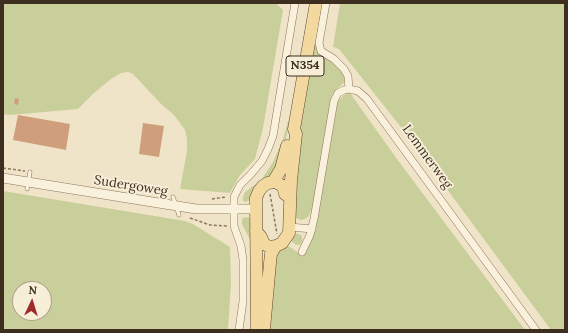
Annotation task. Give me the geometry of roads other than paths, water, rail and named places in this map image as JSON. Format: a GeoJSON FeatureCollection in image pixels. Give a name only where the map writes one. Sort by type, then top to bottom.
{"type":"FeatureCollection","features":[{"type":"Feature","properties":{"kind":"main road","name":"N354"},"geometry":{"type":"LineString","coordinates":[[257,330],[256,198],[260,190],[266,184],[271,187],[280,172],[291,132],[294,129],[316,3]]}},
{"type":"Feature","properties":{"kind":"main road","name":"N354"},"geometry":{"type":"LineString","coordinates":[[264,330],[271,254],[277,242],[282,243],[287,238],[290,227],[292,161],[296,134],[294,129]]}},
{"type":"Feature","properties":{"kind":"main road"},"geometry":{"type":"LineString","coordinates":[[271,187],[279,182],[284,186],[285,194],[290,198]]}},
{"type":"Feature","properties":{"kind":"main road"},"geometry":{"type":"LineString","coordinates":[[256,232],[261,237],[264,244],[270,247],[277,242]]}},
{"type":"Feature","properties":{"kind":"street"},"geometry":{"type":"LineString","coordinates":[[239,330],[243,295],[243,260],[241,246],[234,226],[234,197],[242,183],[262,161],[273,136],[295,3]]}},
{"type":"Feature","properties":{"kind":"street"},"geometry":{"type":"LineString","coordinates":[[302,252],[312,229],[332,106],[338,93],[349,89],[348,76],[344,68],[320,49],[326,3]]}},
{"type":"Feature","properties":{"kind":"street","name":"Lemmerweg"},"geometry":{"type":"LineString","coordinates":[[349,89],[358,91],[367,99],[536,330]]}},
{"type":"Feature","properties":{"kind":"street","name":"Sudergoweg"},"geometry":{"type":"LineString","coordinates":[[3,178],[27,186],[177,210],[256,209]]}},
{"type":"Feature","properties":{"kind":"street"},"geometry":{"type":"LineString","coordinates":[[290,227],[312,229]]}},
{"type":"Feature","properties":{"kind":"lane"},"geometry":{"type":"LineString","coordinates":[[27,186],[30,172]]}},
{"type":"Feature","properties":{"kind":"lane"},"geometry":{"type":"LineString","coordinates":[[173,197],[177,210]]}}]}
